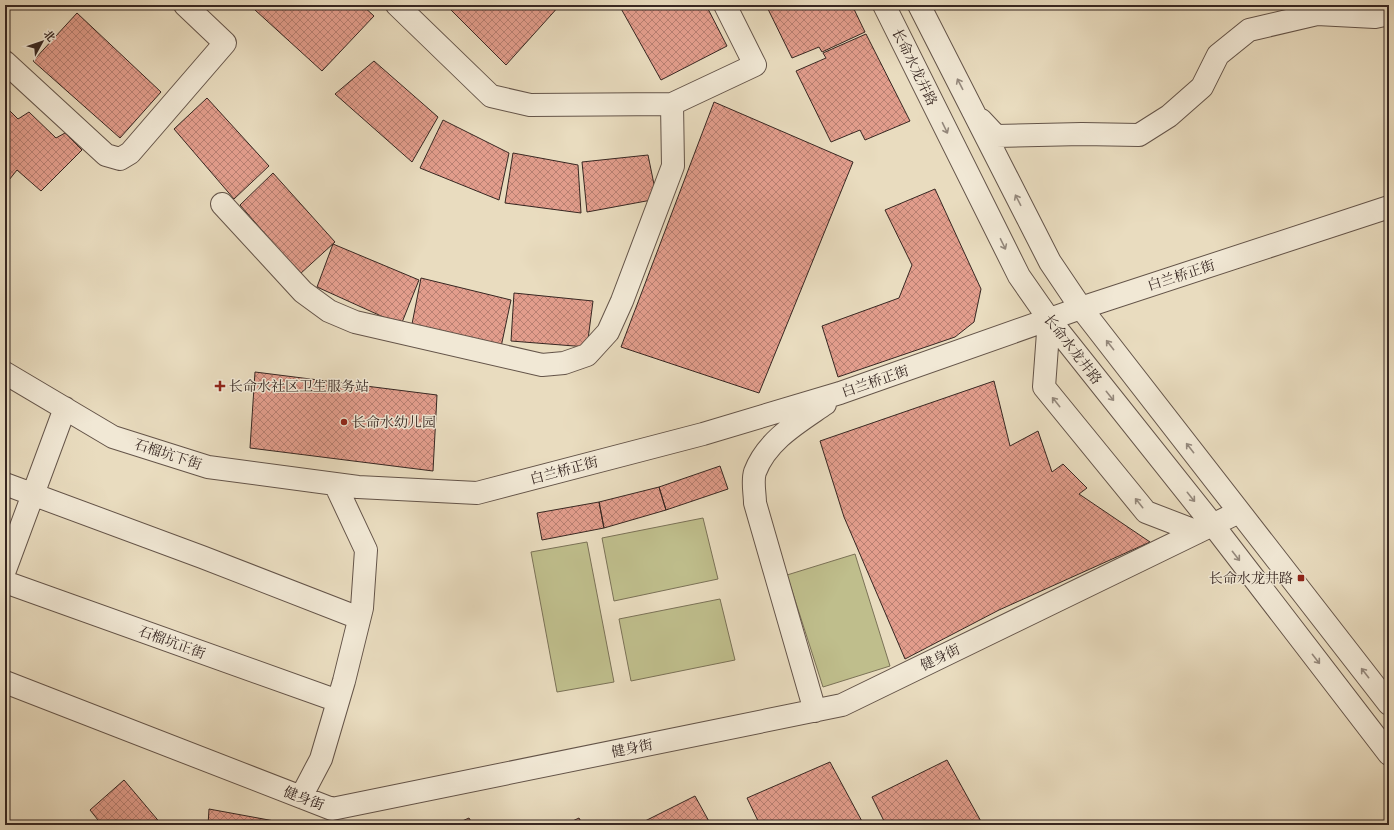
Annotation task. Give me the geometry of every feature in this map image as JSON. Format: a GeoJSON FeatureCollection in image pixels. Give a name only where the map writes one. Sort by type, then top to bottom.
{"type":"FeatureCollection","features":[{"type":"Feature","properties":{"kind":"street"},"geometry":{"type":"LineString","coordinates":[[5,62],[106,156],[120,159],[130,153],[225,43],[185,5]]}},
{"type":"Feature","properties":{"kind":"street"},"geometry":{"type":"LineString","coordinates":[[397,5],[491,96],[530,105],[672,104],[755,65],[725,5]]}},
{"type":"Feature","properties":{"kind":"street","name":"长命水龙井路"},"geometry":{"type":"LineString","coordinates":[[884,5],[1019,276],[1049,319],[1205,528],[1389,754]]}},
{"type":"Feature","properties":{"kind":"street"},"geometry":{"type":"LineString","coordinates":[[919,5],[1050,262],[1081,308],[1389,704]]}},
{"type":"Feature","properties":{"kind":"street"},"geometry":{"type":"LineString","coordinates":[[974,112],[996,136],[1082,134],[1138,135],[1170,116],[1202,87],[1218,55],[1249,30],[1317,14],[1382,16]]}},
{"type":"Feature","properties":{"kind":"street"},"geometry":{"type":"LineString","coordinates":[[222,204],[303,292],[329,311],[355,322],[542,365],[564,363],[587,355],[608,332],[622,302],[673,166],[672,104]]}},
{"type":"Feature","properties":{"kind":"street","name":"白兰桥正街"},"geometry":{"type":"LineString","coordinates":[[342,484],[477,493],[703,434],[840,393],[1081,308],[1389,207]]}},
{"type":"Feature","properties":{"kind":"street"},"geometry":{"type":"LineString","coordinates":[[1049,319],[1044,387],[1146,512],[1205,528]]}},
{"type":"Feature","properties":{"kind":"street","name":"石榴坑下街"},"geometry":{"type":"LineString","coordinates":[[5,373],[113,437],[208,467],[342,484]]}},
{"type":"Feature","properties":{"kind":"street"},"geometry":{"type":"LineString","coordinates":[[815,710],[754,503],[755,473],[768,448],[788,430],[840,393]]}},
{"type":"Feature","properties":{"kind":"street"},"geometry":{"type":"LineString","coordinates":[[5,570],[65,408]]}},
{"type":"Feature","properties":{"kind":"street"},"geometry":{"type":"LineString","coordinates":[[5,484],[202,556],[359,618]]}},
{"type":"Feature","properties":{"kind":"street"},"geometry":{"type":"LineString","coordinates":[[301,797],[321,759],[338,701],[362,608],[366,550],[342,484]]}},
{"type":"Feature","properties":{"kind":"street","name":"健身街"},"geometry":{"type":"LineString","coordinates":[[5,682],[332,809],[842,705],[1239,512]]}},
{"type":"Feature","properties":{"kind":"street","name":"石榴坑正街"},"geometry":{"type":"LineString","coordinates":[[5,582],[338,701]]}},
{"type":"Feature","properties":{"kind":"shaded area"},"geometry":{"type":"Polygon","coordinates":[[[703,518],[718,579],[614,601],[602,538],[703,518]]]}},
{"type":"Feature","properties":{"kind":"shaded area"},"geometry":{"type":"Polygon","coordinates":[[[587,542],[614,682],[557,692],[531,552],[587,542]]]}},
{"type":"Feature","properties":{"kind":"shaded area"},"geometry":{"type":"Polygon","coordinates":[[[855,554],[890,666],[823,687],[787,575],[855,554]]]}},
{"type":"Feature","properties":{"kind":"shaded area"},"geometry":{"type":"Polygon","coordinates":[[[720,599],[735,660],[631,681],[619,619],[720,599]]]}},
{"type":"Feature","properties":{"kind":"building"},"geometry":{"type":"Polygon","coordinates":[[[259,5],[362,5],[374,16],[322,71],[255,10],[259,5]]]}},
{"type":"Feature","properties":{"kind":"building"},"geometry":{"type":"Polygon","coordinates":[[[454,5],[560,5],[506,65],[450,9],[454,5]]]}},
{"type":"Feature","properties":{"kind":"building"},"geometry":{"type":"Polygon","coordinates":[[[619,5],[706,5],[727,46],[661,80],[619,5]]]}},
{"type":"Feature","properties":{"kind":"building"},"geometry":{"type":"Polygon","coordinates":[[[766,5],[852,5],[865,32],[822,52],[819,47],[792,58],[766,5]]]}},
{"type":"Feature","properties":{"kind":"building"},"geometry":{"type":"Polygon","coordinates":[[[77,13],[161,92],[120,138],[33,61],[77,13]]]}},
{"type":"Feature","properties":{"kind":"building"},"geometry":{"type":"Polygon","coordinates":[[[866,34],[910,121],[865,140],[860,130],[831,142],[796,71],[826,58],[823,53],[866,34]]]}},
{"type":"Feature","properties":{"kind":"building"},"geometry":{"type":"Polygon","coordinates":[[[374,61],[438,117],[412,162],[335,94],[374,61]]]}},
{"type":"Feature","properties":{"kind":"building"},"geometry":{"type":"Polygon","coordinates":[[[207,98],[269,166],[234,199],[174,129],[207,98]]]}},
{"type":"Feature","properties":{"kind":"building"},"geometry":{"type":"Polygon","coordinates":[[[714,102],[853,162],[759,393],[621,347],[714,102]]]}},
{"type":"Feature","properties":{"kind":"building"},"geometry":{"type":"Polygon","coordinates":[[[5,106],[18,119],[29,112],[56,138],[65,133],[82,150],[41,191],[17,170],[9,180],[5,177],[5,106]]]}},
{"type":"Feature","properties":{"kind":"building"},"geometry":{"type":"Polygon","coordinates":[[[443,120],[509,153],[499,200],[420,168],[443,120]]]}},
{"type":"Feature","properties":{"kind":"building"},"geometry":{"type":"Polygon","coordinates":[[[513,153],[578,165],[581,213],[505,203],[513,153]]]}},
{"type":"Feature","properties":{"kind":"building"},"geometry":{"type":"Polygon","coordinates":[[[648,155],[657,199],[587,212],[582,162],[648,155]]]}},
{"type":"Feature","properties":{"kind":"building"},"geometry":{"type":"Polygon","coordinates":[[[273,173],[335,242],[300,274],[240,205],[273,173]]]}},
{"type":"Feature","properties":{"kind":"building"},"geometry":{"type":"Polygon","coordinates":[[[935,189],[981,289],[974,322],[955,337],[838,377],[822,326],[899,298],[912,265],[885,210],[935,189]]]}},
{"type":"Feature","properties":{"kind":"building"},"geometry":{"type":"Polygon","coordinates":[[[333,244],[419,280],[401,325],[317,287],[333,244]]]}},
{"type":"Feature","properties":{"kind":"building"},"geometry":{"type":"Polygon","coordinates":[[[421,278],[511,300],[501,347],[412,324],[421,278]]]}},
{"type":"Feature","properties":{"kind":"building"},"geometry":{"type":"Polygon","coordinates":[[[514,293],[593,301],[587,347],[511,341],[514,293]]]}},
{"type":"Feature","properties":{"kind":"building","name":"长命水幼儿园"},"geometry":{"type":"Polygon","coordinates":[[[255,372],[437,395],[433,471],[250,448],[255,372]]]}},
{"type":"Feature","properties":{"kind":"building"},"geometry":{"type":"Polygon","coordinates":[[[994,381],[1010,446],[1038,431],[1052,472],[1063,464],[1087,488],[1079,494],[1150,542],[999,610],[905,659],[844,517],[820,441],[994,381]]]}},
{"type":"Feature","properties":{"kind":"building"},"geometry":{"type":"Polygon","coordinates":[[[720,466],[728,489],[666,510],[659,487],[720,466]]]}},
{"type":"Feature","properties":{"kind":"building"},"geometry":{"type":"Polygon","coordinates":[[[659,487],[666,510],[604,528],[599,502],[659,487]]]}},
{"type":"Feature","properties":{"kind":"building"},"geometry":{"type":"Polygon","coordinates":[[[599,502],[604,528],[542,540],[537,513],[599,502]]]}},
{"type":"Feature","properties":{"kind":"building"},"geometry":{"type":"Polygon","coordinates":[[[947,760],[983,825],[886,825],[872,797],[947,760]]]}},
{"type":"Feature","properties":{"kind":"building"},"geometry":{"type":"Polygon","coordinates":[[[830,762],[864,825],[760,825],[747,798],[830,762]]]}},
{"type":"Feature","properties":{"kind":"building"},"geometry":{"type":"Polygon","coordinates":[[[124,780],[162,825],[102,825],[90,810],[124,780]]]}},
{"type":"Feature","properties":{"kind":"building"},"geometry":{"type":"Polygon","coordinates":[[[695,796],[711,825],[637,825],[695,796]]]}},
{"type":"Feature","properties":{"kind":"building"},"geometry":{"type":"Polygon","coordinates":[[[209,809],[296,825],[208,825],[209,809]]]}},
{"type":"Feature","properties":{"kind":"building"},"geometry":{"type":"Polygon","coordinates":[[[469,818],[473,825],[453,825],[469,818]]]}},
{"type":"Feature","properties":{"kind":"building"},"geometry":{"type":"Polygon","coordinates":[[[579,818],[583,825],[564,825],[579,818]]]}},
{"type":"Feature","properties":{"kind":"place","name":"长命水社区卫生服务站"},"geometry":{"type":"Point","coordinates":[220,386]}},
{"type":"Feature","properties":{"kind":"place","name":"长命水幼儿园"},"geometry":{"type":"Point","coordinates":[344,422]}},
{"type":"Feature","properties":{"kind":"place","name":"长命水龙井路"},"geometry":{"type":"Point","coordinates":[1301,578]}}]}
